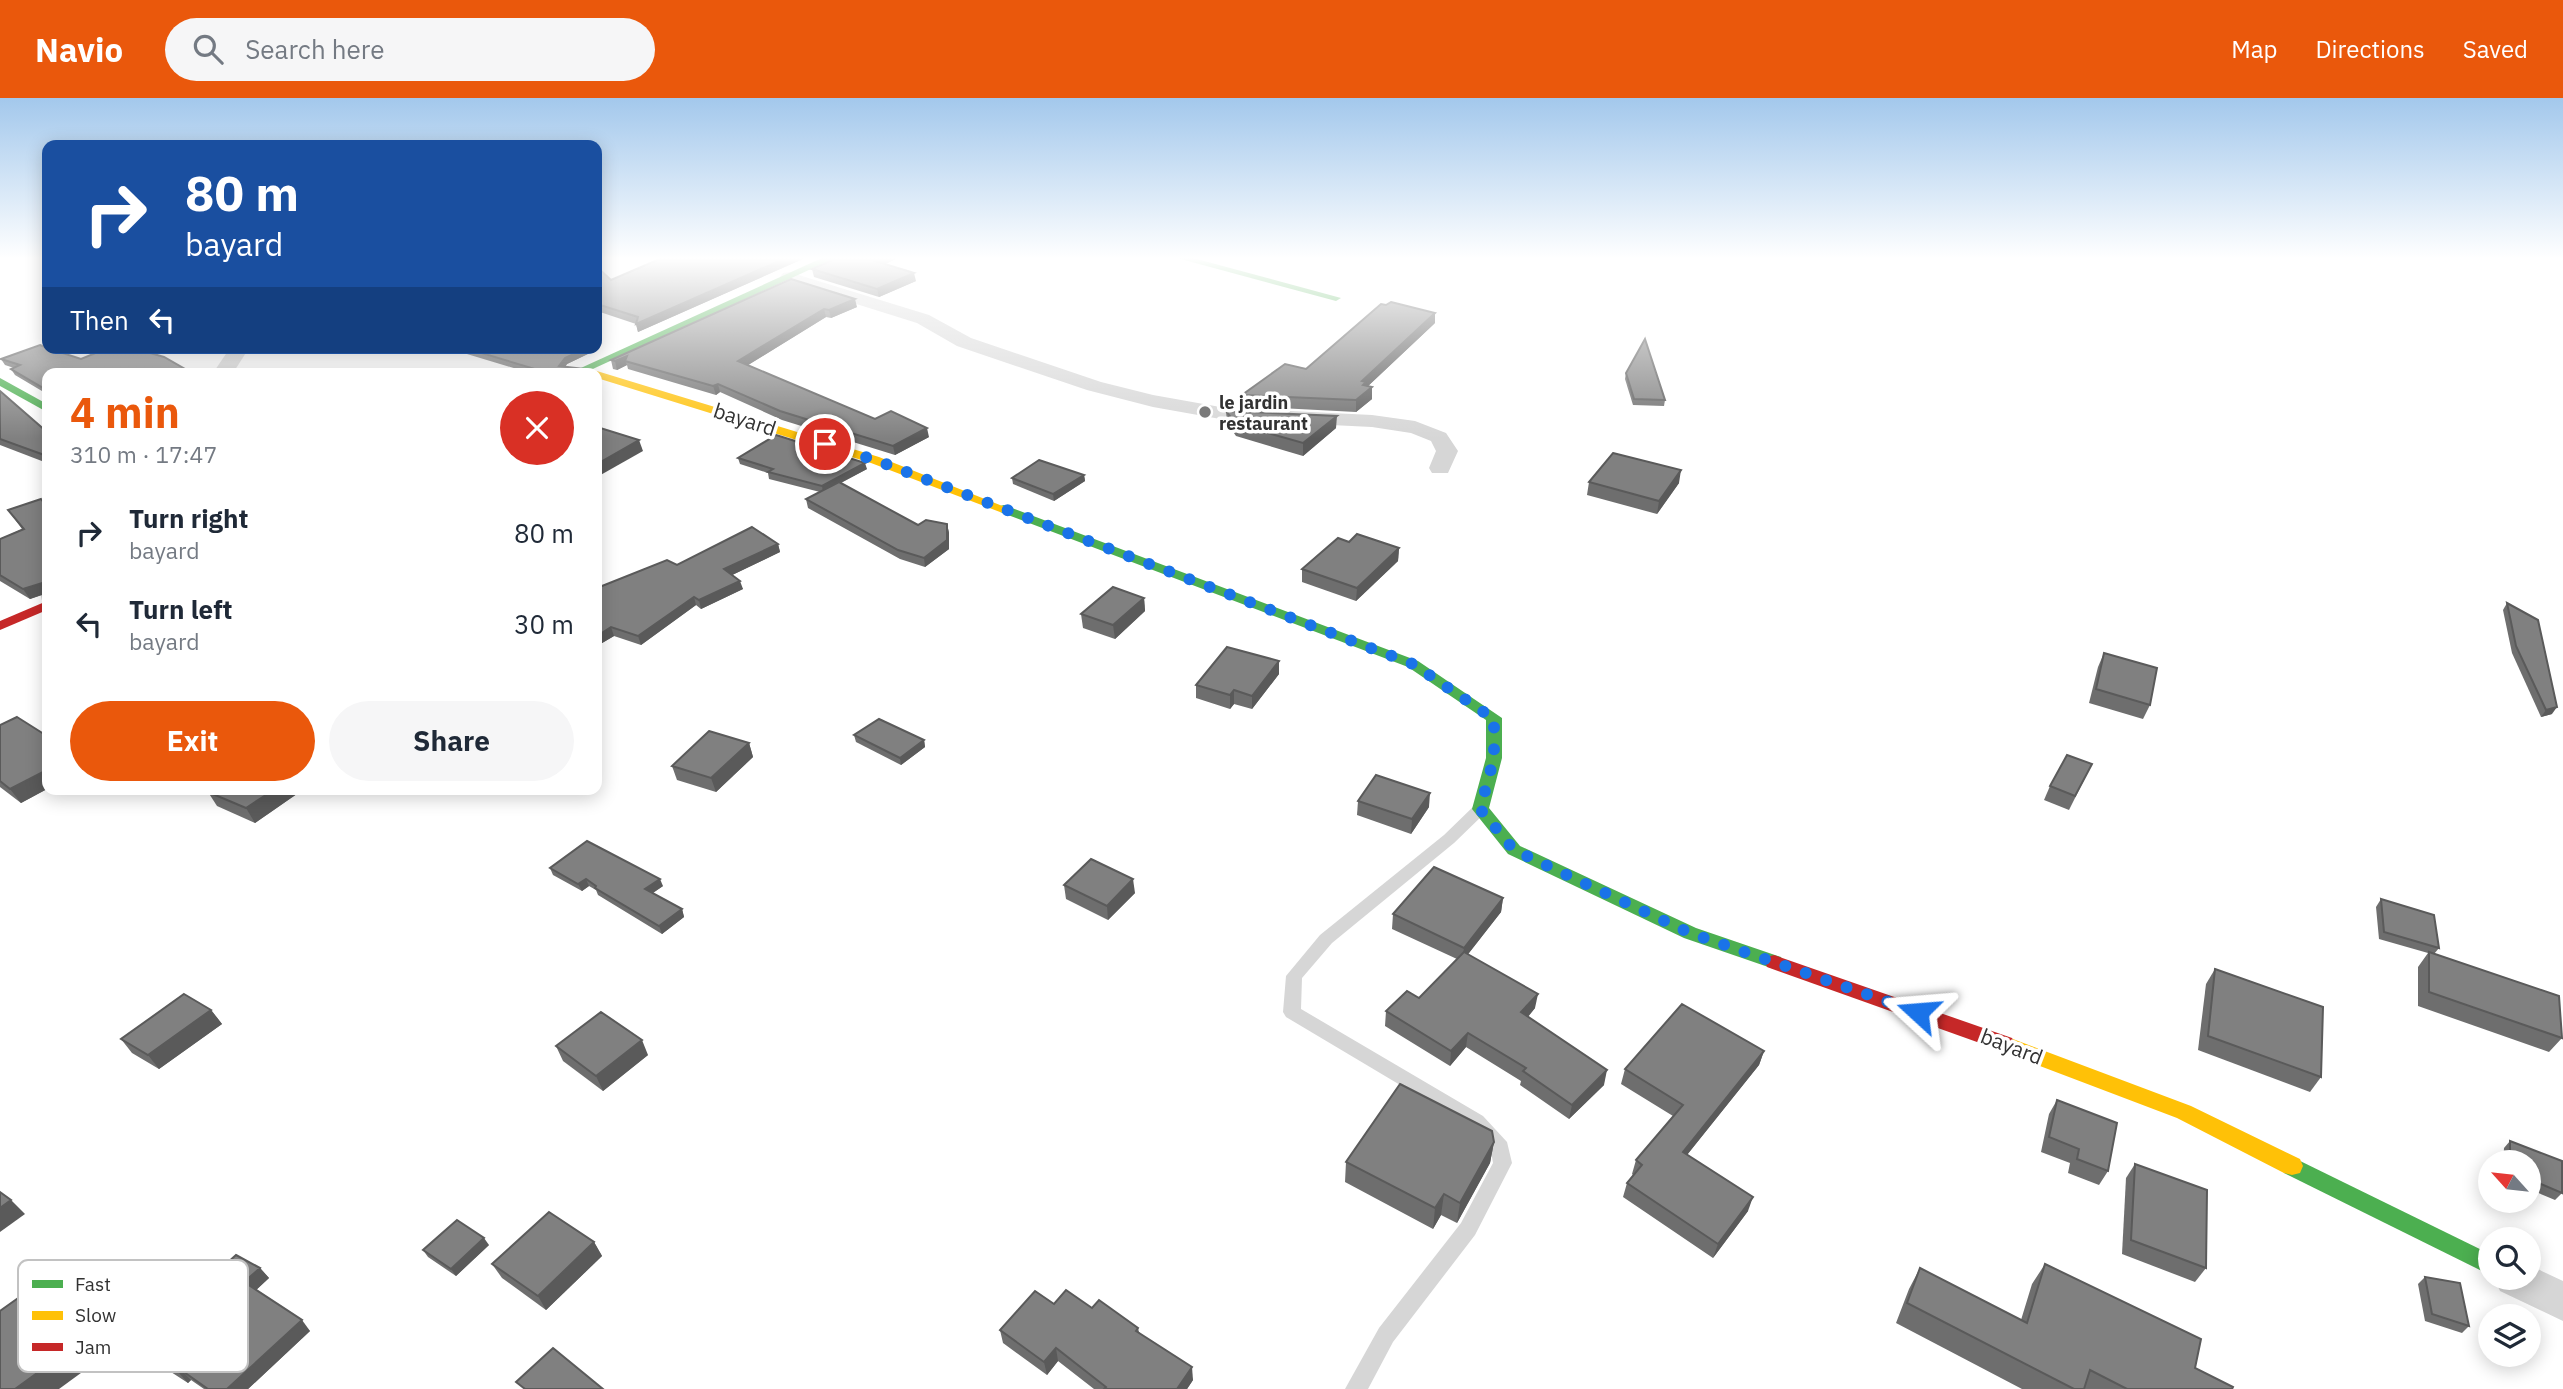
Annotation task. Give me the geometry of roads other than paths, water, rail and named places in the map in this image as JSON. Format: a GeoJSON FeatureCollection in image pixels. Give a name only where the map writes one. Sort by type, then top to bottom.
{"type":"FeatureCollection","features":[{"type":"Feature","properties":{"kind":"street"},"geometry":{"type":"LineString","coordinates":[[587,368],[697,318]]}},
{"type":"Feature","properties":{"kind":"street"},"geometry":{"type":"LineString","coordinates":[[921,318],[964,342],[1094,386],[1153,401],[1226,414],[1372,421],[1415,427],[1439,437],[1447,451],[1440,468]]}},
{"type":"Feature","properties":{"kind":"street","name":"bayard"},"geometry":{"type":"LineString","coordinates":[[602,378],[875,460],[1413,664],[1494,719],[1494,758],[1480,809],[1514,850],[1690,933],[1969,1030],[2184,1112],[2478,1259]]}},
{"type":"Feature","properties":{"kind":"street"},"geometry":{"type":"LineString","coordinates":[[0,381],[42,406]]}},
{"type":"Feature","properties":{"kind":"street"},"geometry":{"type":"LineString","coordinates":[[0,626],[42,607]]}},
{"type":"Feature","properties":{"kind":"street"},"geometry":{"type":"LineString","coordinates":[[2538,1290],[2563,1302]]}},
{"type":"Feature","properties":{"kind":"lane"},"geometry":{"type":"LineString","coordinates":[[1356,1389],[1386,1335],[1468,1229],[1503,1163],[1500,1148],[1476,1121],[1292,1012],[1294,976],[1325,939],[1449,839],[1480,809]]}},
{"type":"Feature","properties":{"kind":"place","name":"le jardin restaurant"},"geometry":{"type":"Point","coordinates":[1205,412]}}]}
